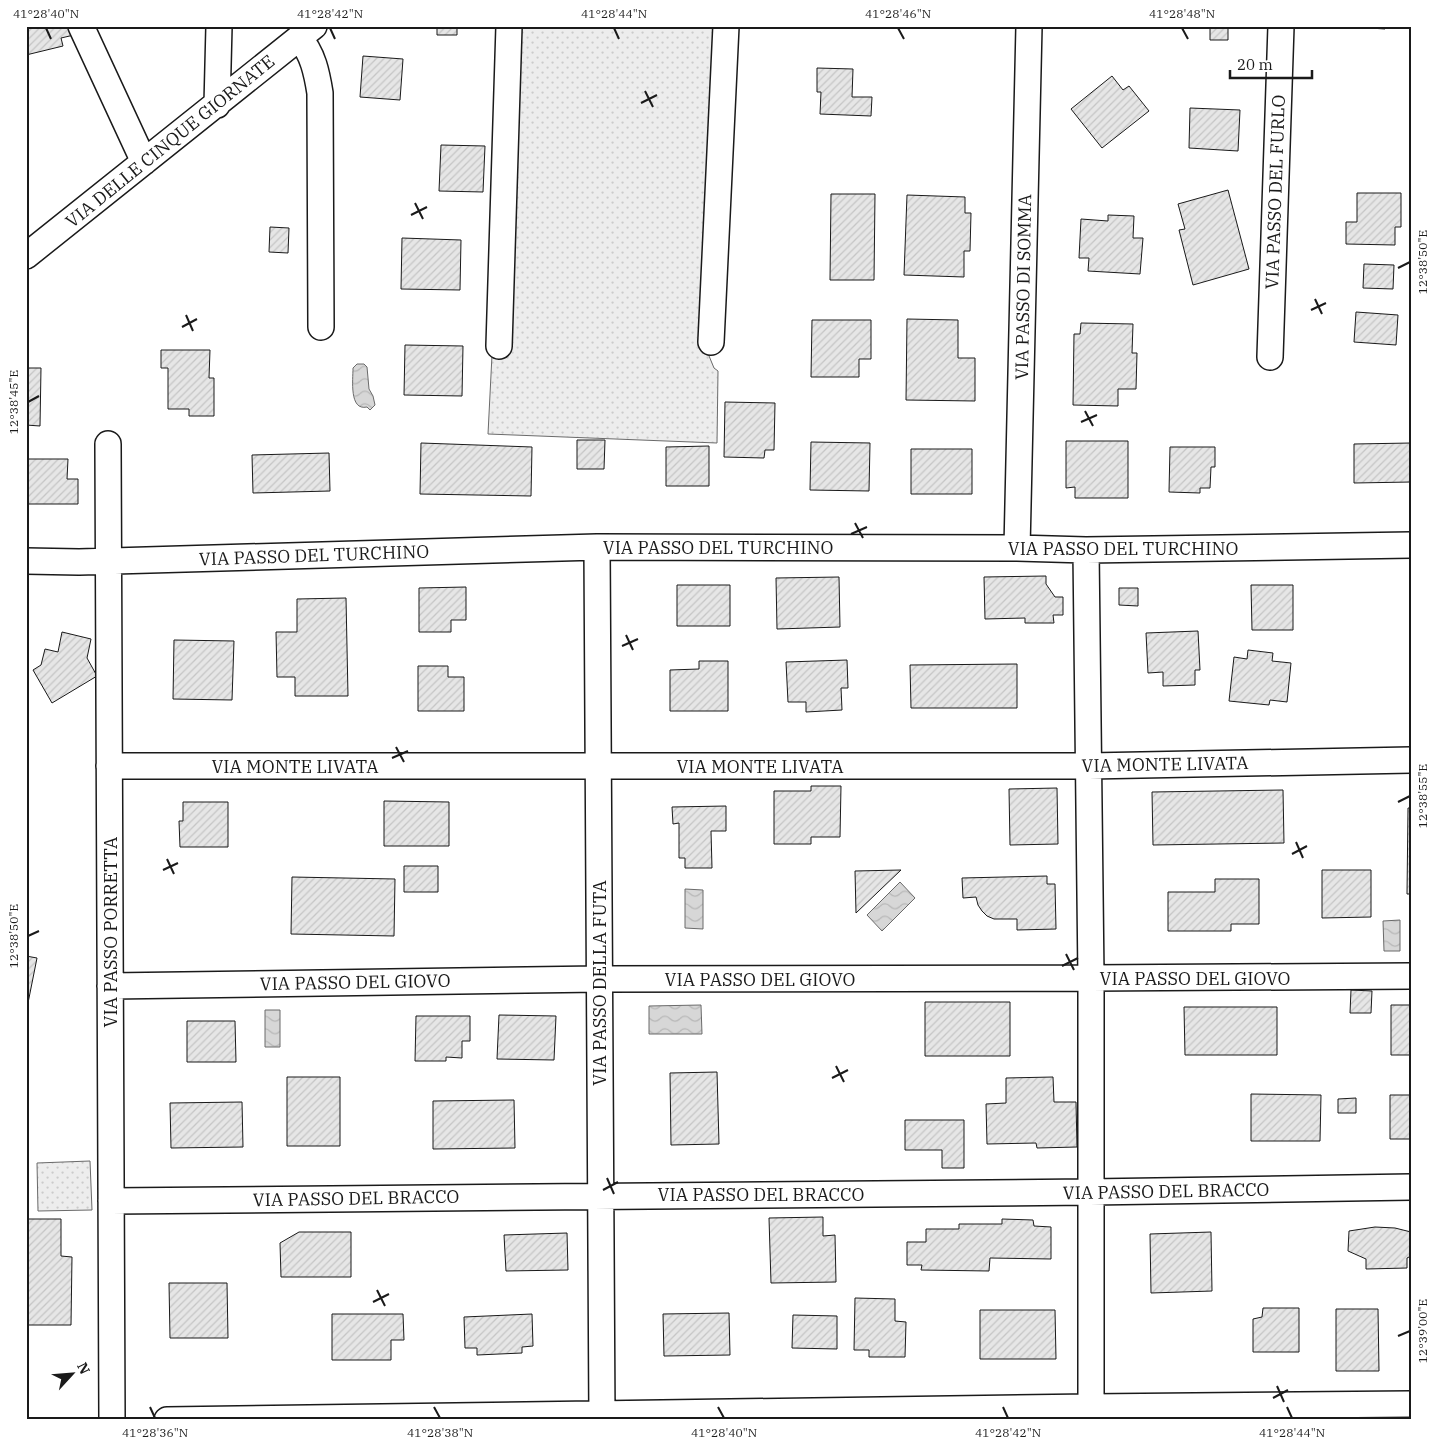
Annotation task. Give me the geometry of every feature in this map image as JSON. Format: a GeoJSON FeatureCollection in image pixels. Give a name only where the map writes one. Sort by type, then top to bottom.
{"type":"FeatureCollection","features":[{"type":"Feature","properties":{"kind":"street"},"geometry":{"type":"LineString","coordinates":[[81,26],[144,162]]}},
{"type":"Feature","properties":{"kind":"street"},"geometry":{"type":"LineString","coordinates":[[217,105],[219,26]]}},
{"type":"Feature","properties":{"kind":"street"},"geometry":{"type":"LineString","coordinates":[[499,346],[509,26]]}},
{"type":"Feature","properties":{"kind":"street"},"geometry":{"type":"LineString","coordinates":[[711,342],[726,26]]}},
{"type":"Feature","properties":{"kind":"street","name":"VIA PASSO DI SOMMA"},"geometry":{"type":"LineString","coordinates":[[1017,548],[1029,26]]}},
{"type":"Feature","properties":{"kind":"street","name":"VIA PASSO DEL FURLO"},"geometry":{"type":"LineString","coordinates":[[1270,357],[1280,26]]}},
{"type":"Feature","properties":{"kind":"street"},"geometry":{"type":"LineString","coordinates":[[307,32],[307,49],[313,63],[320,93],[320,327]]}},
{"type":"Feature","properties":{"kind":"street","name":"VIA DELLE CINQUE GIORNATE"},"geometry":{"type":"LineString","coordinates":[[26,256],[307,32]]}},
{"type":"Feature","properties":{"kind":"street","name":"VIA PASSO PORRETTA"},"geometry":{"type":"LineString","coordinates":[[108,444],[112,1420]]}},
{"type":"Feature","properties":{"kind":"street","name":"VIA PASSO DEL TURCHINO"},"geometry":{"type":"LineString","coordinates":[[26,561],[108,561],[597,547],[1017,548],[1086,550],[1411,545]]}},
{"type":"Feature","properties":{"kind":"street","name":"VIA PASSO DELLA FUTA"},"geometry":{"type":"LineString","coordinates":[[597,547],[602,1416]]}},
{"type":"Feature","properties":{"kind":"street"},"geometry":{"type":"LineString","coordinates":[[1086,550],[1091,978],[1091,1413]]}},
{"type":"Feature","properties":{"kind":"street","name":"VIA MONTE LIVATA"},"geometry":{"type":"LineString","coordinates":[[109,766],[1089,766],[1411,760]]}},
{"type":"Feature","properties":{"kind":"street","name":"VIA PASSO DEL GIOVO"},"geometry":{"type":"LineString","coordinates":[[110,986],[599,979],[1411,976]]}},
{"type":"Feature","properties":{"kind":"street","name":"VIA PASSO DEL BRACCO"},"geometry":{"type":"LineString","coordinates":[[111,1200],[1090,1192],[1411,1186]]}},
{"type":"Feature","properties":{"kind":"street"},"geometry":{"type":"LineString","coordinates":[[166,1420],[1091,1413],[1411,1404]]}},
{"type":"Feature","properties":{"kind":"shaded area"},"geometry":{"type":"Polygon","coordinates":[[[520,26],[722,26],[707,351],[714,368],[718,371],[717,443],[488,434],[492,355],[506,356],[520,26]]]}},
{"type":"Feature","properties":{"kind":"shaded area"},"geometry":{"type":"Polygon","coordinates":[[[90,1161],[92,1210],[38,1211],[37,1163],[90,1161]]]}},
{"type":"Feature","properties":{"kind":"water"},"geometry":{"type":"Polygon","coordinates":[[[357,364],[364,364],[367,367],[369,389],[375,405],[370,410],[357,404],[353,394],[353,368],[357,364]]]}},
{"type":"Feature","properties":{"kind":"water"},"geometry":{"type":"Polygon","coordinates":[[[900,882],[915,898],[882,931],[867,915],[900,882]]]}},
{"type":"Feature","properties":{"kind":"water"},"geometry":{"type":"Polygon","coordinates":[[[685,889],[703,890],[703,929],[685,928],[685,889]]]}},
{"type":"Feature","properties":{"kind":"water"},"geometry":{"type":"Polygon","coordinates":[[[1400,920],[1400,951],[1384,951],[1383,921],[1400,920]]]}},
{"type":"Feature","properties":{"kind":"water"},"geometry":{"type":"Polygon","coordinates":[[[701,1005],[702,1034],[649,1034],[649,1006],[701,1005]]]}},
{"type":"Feature","properties":{"kind":"water"},"geometry":{"type":"Polygon","coordinates":[[[265,1010],[280,1010],[280,1047],[265,1047],[265,1010]]]}},
{"type":"Feature","properties":{"kind":"building"},"geometry":{"type":"Polygon","coordinates":[[[26,26],[72,26],[74,35],[61,38],[63,46],[26,55],[26,26]]]}},
{"type":"Feature","properties":{"kind":"building"},"geometry":{"type":"Polygon","coordinates":[[[437,26],[457,26],[457,35],[437,35],[437,26]]]}},
{"type":"Feature","properties":{"kind":"building"},"geometry":{"type":"Polygon","coordinates":[[[1210,26],[1228,26],[1228,40],[1210,40],[1210,26]]]}},
{"type":"Feature","properties":{"kind":"building"},"geometry":{"type":"Polygon","coordinates":[[[1340,26],[1385,26],[1385,29],[1340,26]]]}},
{"type":"Feature","properties":{"kind":"building"},"geometry":{"type":"Polygon","coordinates":[[[363,56],[403,59],[400,100],[360,97],[363,56]]]}},
{"type":"Feature","properties":{"kind":"building"},"geometry":{"type":"Polygon","coordinates":[[[817,68],[853,69],[852,97],[872,97],[871,116],[820,114],[821,92],[817,92],[817,68]]]}},
{"type":"Feature","properties":{"kind":"building"},"geometry":{"type":"Polygon","coordinates":[[[1112,76],[1123,90],[1129,86],[1149,111],[1102,148],[1071,109],[1112,76]]]}},
{"type":"Feature","properties":{"kind":"building"},"geometry":{"type":"Polygon","coordinates":[[[1190,108],[1240,110],[1238,151],[1189,148],[1190,108]]]}},
{"type":"Feature","properties":{"kind":"building"},"geometry":{"type":"Polygon","coordinates":[[[441,145],[485,146],[483,192],[439,191],[441,145]]]}},
{"type":"Feature","properties":{"kind":"building"},"geometry":{"type":"Polygon","coordinates":[[[1228,190],[1249,269],[1193,285],[1179,230],[1185,229],[1178,204],[1228,190]]]}},
{"type":"Feature","properties":{"kind":"building"},"geometry":{"type":"Polygon","coordinates":[[[1357,193],[1401,193],[1401,227],[1395,227],[1395,245],[1346,244],[1346,222],[1357,222],[1357,193]]]}},
{"type":"Feature","properties":{"kind":"building"},"geometry":{"type":"Polygon","coordinates":[[[831,194],[875,194],[874,280],[830,280],[831,194]]]}},
{"type":"Feature","properties":{"kind":"building"},"geometry":{"type":"Polygon","coordinates":[[[907,195],[965,197],[965,213],[971,213],[970,251],[964,251],[964,277],[904,275],[907,195]]]}},
{"type":"Feature","properties":{"kind":"building"},"geometry":{"type":"Polygon","coordinates":[[[1108,215],[1134,216],[1133,238],[1143,238],[1140,274],[1088,271],[1089,258],[1079,258],[1081,219],[1108,221],[1108,215]]]}},
{"type":"Feature","properties":{"kind":"building"},"geometry":{"type":"Polygon","coordinates":[[[270,227],[289,228],[288,253],[269,252],[270,227]]]}},
{"type":"Feature","properties":{"kind":"building"},"geometry":{"type":"Polygon","coordinates":[[[402,238],[461,240],[460,290],[401,289],[402,238]]]}},
{"type":"Feature","properties":{"kind":"building"},"geometry":{"type":"Polygon","coordinates":[[[1364,264],[1394,265],[1393,289],[1363,288],[1364,264]]]}},
{"type":"Feature","properties":{"kind":"building"},"geometry":{"type":"Polygon","coordinates":[[[1356,312],[1398,315],[1396,345],[1354,342],[1356,312]]]}},
{"type":"Feature","properties":{"kind":"building"},"geometry":{"type":"Polygon","coordinates":[[[907,319],[958,320],[958,358],[975,358],[975,401],[906,400],[907,319]]]}},
{"type":"Feature","properties":{"kind":"building"},"geometry":{"type":"Polygon","coordinates":[[[812,320],[871,320],[871,359],[859,359],[859,377],[811,377],[812,320]]]}},
{"type":"Feature","properties":{"kind":"building"},"geometry":{"type":"Polygon","coordinates":[[[1081,323],[1133,324],[1132,353],[1137,353],[1136,389],[1118,389],[1118,406],[1073,405],[1074,334],[1080,334],[1081,323]]]}},
{"type":"Feature","properties":{"kind":"building"},"geometry":{"type":"Polygon","coordinates":[[[405,345],[463,346],[462,396],[404,395],[405,345]]]}},
{"type":"Feature","properties":{"kind":"building"},"geometry":{"type":"Polygon","coordinates":[[[161,350],[210,350],[209,378],[214,378],[214,416],[189,416],[189,409],[168,409],[168,368],[161,368],[161,350]]]}},
{"type":"Feature","properties":{"kind":"building"},"geometry":{"type":"Polygon","coordinates":[[[26,368],[41,368],[40,426],[26,425],[26,368]]]}},
{"type":"Feature","properties":{"kind":"building"},"geometry":{"type":"Polygon","coordinates":[[[725,402],[775,403],[774,450],[765,450],[764,458],[724,457],[725,402]]]}},
{"type":"Feature","properties":{"kind":"building"},"geometry":{"type":"Polygon","coordinates":[[[577,440],[605,440],[604,469],[577,469],[577,440]]]}},
{"type":"Feature","properties":{"kind":"building"},"geometry":{"type":"Polygon","coordinates":[[[1066,441],[1128,441],[1128,498],[1075,498],[1075,487],[1066,488],[1066,441]]]}},
{"type":"Feature","properties":{"kind":"building"},"geometry":{"type":"Polygon","coordinates":[[[811,442],[870,443],[869,491],[810,490],[811,442]]]}},
{"type":"Feature","properties":{"kind":"building"},"geometry":{"type":"Polygon","coordinates":[[[421,443],[532,447],[531,496],[420,494],[421,443]]]}},
{"type":"Feature","properties":{"kind":"building"},"geometry":{"type":"Polygon","coordinates":[[[1411,443],[1411,482],[1354,483],[1354,444],[1411,443]]]}},
{"type":"Feature","properties":{"kind":"building"},"geometry":{"type":"Polygon","coordinates":[[[709,446],[709,486],[666,486],[666,447],[709,446]]]}},
{"type":"Feature","properties":{"kind":"building"},"geometry":{"type":"Polygon","coordinates":[[[1170,447],[1215,447],[1215,467],[1211,467],[1210,488],[1200,488],[1200,493],[1169,492],[1170,447]]]}},
{"type":"Feature","properties":{"kind":"building"},"geometry":{"type":"Polygon","coordinates":[[[911,449],[972,449],[972,494],[911,494],[911,449]]]}},
{"type":"Feature","properties":{"kind":"building"},"geometry":{"type":"Polygon","coordinates":[[[329,453],[330,491],[253,493],[252,455],[329,453]]]}},
{"type":"Feature","properties":{"kind":"building"},"geometry":{"type":"Polygon","coordinates":[[[26,459],[68,459],[67,479],[78,479],[78,504],[26,504],[26,459]]]}},
{"type":"Feature","properties":{"kind":"building"},"geometry":{"type":"Polygon","coordinates":[[[1046,576],[1046,584],[1055,597],[1063,597],[1063,615],[1053,615],[1054,623],[1025,623],[1025,618],[985,619],[984,577],[1046,576]]]}},
{"type":"Feature","properties":{"kind":"building"},"geometry":{"type":"Polygon","coordinates":[[[839,577],[840,627],[777,629],[776,578],[839,577]]]}},
{"type":"Feature","properties":{"kind":"building"},"geometry":{"type":"Polygon","coordinates":[[[677,585],[730,585],[730,626],[677,626],[677,585]]]}},
{"type":"Feature","properties":{"kind":"building"},"geometry":{"type":"Polygon","coordinates":[[[1251,585],[1293,585],[1293,630],[1252,630],[1251,585]]]}},
{"type":"Feature","properties":{"kind":"building"},"geometry":{"type":"Polygon","coordinates":[[[466,587],[466,620],[451,620],[451,632],[419,632],[419,588],[466,587]]]}},
{"type":"Feature","properties":{"kind":"building"},"geometry":{"type":"Polygon","coordinates":[[[1119,588],[1138,588],[1138,606],[1119,605],[1119,588]]]}},
{"type":"Feature","properties":{"kind":"building"},"geometry":{"type":"Polygon","coordinates":[[[346,598],[348,696],[295,696],[295,677],[277,677],[276,632],[297,632],[297,599],[346,598]]]}},
{"type":"Feature","properties":{"kind":"building"},"geometry":{"type":"Polygon","coordinates":[[[1198,631],[1200,670],[1195,670],[1195,685],[1163,686],[1163,672],[1148,673],[1146,633],[1198,631]]]}},
{"type":"Feature","properties":{"kind":"building"},"geometry":{"type":"Polygon","coordinates":[[[62,632],[91,639],[87,658],[97,676],[52,703],[33,670],[41,665],[45,649],[58,652],[62,632]]]}},
{"type":"Feature","properties":{"kind":"building"},"geometry":{"type":"Polygon","coordinates":[[[174,640],[234,641],[232,700],[173,699],[174,640]]]}},
{"type":"Feature","properties":{"kind":"building"},"geometry":{"type":"Polygon","coordinates":[[[1248,650],[1273,653],[1272,661],[1291,663],[1287,702],[1270,700],[1269,705],[1229,701],[1234,657],[1247,659],[1248,650]]]}},
{"type":"Feature","properties":{"kind":"building"},"geometry":{"type":"Polygon","coordinates":[[[847,660],[848,688],[841,688],[842,710],[806,712],[806,702],[788,702],[786,662],[847,660]]]}},
{"type":"Feature","properties":{"kind":"building"},"geometry":{"type":"Polygon","coordinates":[[[699,661],[728,661],[728,711],[670,711],[670,670],[699,669],[699,661]]]}},
{"type":"Feature","properties":{"kind":"building"},"geometry":{"type":"Polygon","coordinates":[[[1017,664],[1017,708],[911,708],[910,665],[1017,664]]]}},
{"type":"Feature","properties":{"kind":"building"},"geometry":{"type":"Polygon","coordinates":[[[418,666],[448,666],[448,677],[464,677],[464,711],[418,711],[418,666]]]}},
{"type":"Feature","properties":{"kind":"building"},"geometry":{"type":"Polygon","coordinates":[[[811,786],[841,786],[840,837],[811,837],[811,844],[774,844],[774,791],[811,791],[811,786]]]}},
{"type":"Feature","properties":{"kind":"building"},"geometry":{"type":"Polygon","coordinates":[[[1057,788],[1058,844],[1010,845],[1009,789],[1057,788]]]}},
{"type":"Feature","properties":{"kind":"building"},"geometry":{"type":"Polygon","coordinates":[[[1283,790],[1284,843],[1153,845],[1152,792],[1283,790]]]}},
{"type":"Feature","properties":{"kind":"building"},"geometry":{"type":"Polygon","coordinates":[[[384,801],[449,802],[449,846],[384,846],[384,801]]]}},
{"type":"Feature","properties":{"kind":"building"},"geometry":{"type":"Polygon","coordinates":[[[183,802],[228,802],[228,847],[180,847],[179,821],[183,821],[183,802]]]}},
{"type":"Feature","properties":{"kind":"building"},"geometry":{"type":"Polygon","coordinates":[[[726,806],[726,831],[711,831],[712,868],[685,868],[685,858],[679,858],[679,823],[673,824],[672,807],[726,806]]]}},
{"type":"Feature","properties":{"kind":"building"},"geometry":{"type":"Polygon","coordinates":[[[1408,808],[1411,808],[1411,894],[1407,894],[1408,808]]]}},
{"type":"Feature","properties":{"kind":"building"},"geometry":{"type":"Polygon","coordinates":[[[404,866],[438,866],[438,892],[404,892],[404,866]]]}},
{"type":"Feature","properties":{"kind":"building"},"geometry":{"type":"Polygon","coordinates":[[[901,870],[856,913],[855,871],[901,870]]]}},
{"type":"Feature","properties":{"kind":"building"},"geometry":{"type":"Polygon","coordinates":[[[1322,870],[1371,870],[1371,917],[1322,918],[1322,870]]]}},
{"type":"Feature","properties":{"kind":"building"},"geometry":{"type":"Polygon","coordinates":[[[1047,876],[1047,884],[1055,884],[1056,929],[1017,930],[1017,919],[994,919],[982,911],[976,897],[963,898],[962,878],[1047,876]]]}},
{"type":"Feature","properties":{"kind":"building"},"geometry":{"type":"Polygon","coordinates":[[[292,877],[395,879],[394,936],[291,934],[292,877]]]}},
{"type":"Feature","properties":{"kind":"building"},"geometry":{"type":"Polygon","coordinates":[[[1215,879],[1259,879],[1259,924],[1231,924],[1231,931],[1168,931],[1168,892],[1215,892],[1215,879]]]}},
{"type":"Feature","properties":{"kind":"building"},"geometry":{"type":"Polygon","coordinates":[[[26,956],[37,958],[26,1013],[26,956]]]}},
{"type":"Feature","properties":{"kind":"building"},"geometry":{"type":"Polygon","coordinates":[[[1351,990],[1372,991],[1371,1013],[1350,1013],[1351,990]]]}},
{"type":"Feature","properties":{"kind":"building"},"geometry":{"type":"Polygon","coordinates":[[[925,1002],[1010,1002],[1010,1056],[925,1056],[925,1002]]]}},
{"type":"Feature","properties":{"kind":"building"},"geometry":{"type":"Polygon","coordinates":[[[1391,1005],[1411,1005],[1411,1055],[1391,1055],[1391,1005]]]}},
{"type":"Feature","properties":{"kind":"building"},"geometry":{"type":"Polygon","coordinates":[[[1184,1007],[1277,1007],[1277,1055],[1185,1055],[1184,1007]]]}},
{"type":"Feature","properties":{"kind":"building"},"geometry":{"type":"Polygon","coordinates":[[[499,1015],[556,1016],[554,1060],[497,1059],[499,1015]]]}},
{"type":"Feature","properties":{"kind":"building"},"geometry":{"type":"Polygon","coordinates":[[[416,1016],[470,1016],[470,1041],[462,1041],[462,1058],[446,1057],[446,1061],[415,1061],[416,1016]]]}},
{"type":"Feature","properties":{"kind":"building"},"geometry":{"type":"Polygon","coordinates":[[[187,1021],[235,1021],[236,1062],[187,1062],[187,1021]]]}},
{"type":"Feature","properties":{"kind":"building"},"geometry":{"type":"Polygon","coordinates":[[[717,1072],[719,1144],[671,1145],[670,1073],[717,1072]]]}},
{"type":"Feature","properties":{"kind":"building"},"geometry":{"type":"Polygon","coordinates":[[[287,1077],[340,1077],[340,1146],[287,1146],[287,1077]]]}},
{"type":"Feature","properties":{"kind":"building"},"geometry":{"type":"Polygon","coordinates":[[[1053,1077],[1054,1102],[1076,1102],[1077,1147],[1037,1148],[1036,1143],[987,1144],[986,1104],[1006,1103],[1006,1078],[1053,1077]]]}},
{"type":"Feature","properties":{"kind":"building"},"geometry":{"type":"Polygon","coordinates":[[[1251,1094],[1321,1095],[1320,1141],[1251,1141],[1251,1094]]]}},
{"type":"Feature","properties":{"kind":"building"},"geometry":{"type":"Polygon","coordinates":[[[1390,1095],[1411,1095],[1411,1139],[1390,1139],[1390,1095]]]}},
{"type":"Feature","properties":{"kind":"building"},"geometry":{"type":"Polygon","coordinates":[[[1356,1098],[1356,1113],[1338,1113],[1338,1099],[1356,1098]]]}},
{"type":"Feature","properties":{"kind":"building"},"geometry":{"type":"Polygon","coordinates":[[[514,1100],[515,1148],[433,1149],[433,1101],[514,1100]]]}},
{"type":"Feature","properties":{"kind":"building"},"geometry":{"type":"Polygon","coordinates":[[[242,1102],[243,1147],[171,1148],[170,1103],[242,1102]]]}},
{"type":"Feature","properties":{"kind":"building"},"geometry":{"type":"Polygon","coordinates":[[[905,1120],[964,1120],[964,1168],[942,1168],[942,1150],[905,1150],[905,1120]]]}},
{"type":"Feature","properties":{"kind":"building"},"geometry":{"type":"Polygon","coordinates":[[[823,1217],[823,1236],[835,1235],[836,1282],[771,1283],[769,1218],[823,1217]]]}},
{"type":"Feature","properties":{"kind":"building"},"geometry":{"type":"Polygon","coordinates":[[[26,1219],[61,1219],[61,1256],[72,1257],[71,1325],[26,1325],[26,1219]]]}},
{"type":"Feature","properties":{"kind":"building"},"geometry":{"type":"Polygon","coordinates":[[[1002,1219],[1033,1220],[1034,1226],[1051,1227],[1051,1259],[990,1258],[989,1271],[921,1270],[922,1265],[907,1265],[907,1242],[926,1242],[926,1229],[959,1229],[959,1224],[1002,1224],[1002,1219]]]}},
{"type":"Feature","properties":{"kind":"building"},"geometry":{"type":"Polygon","coordinates":[[[1375,1227],[1395,1228],[1411,1232],[1411,1256],[1407,1258],[1407,1268],[1366,1269],[1366,1259],[1348,1251],[1349,1231],[1375,1227]]]}},
{"type":"Feature","properties":{"kind":"building"},"geometry":{"type":"Polygon","coordinates":[[[299,1232],[351,1232],[351,1277],[281,1277],[280,1243],[299,1232]]]}},
{"type":"Feature","properties":{"kind":"building"},"geometry":{"type":"Polygon","coordinates":[[[1211,1232],[1212,1291],[1151,1293],[1150,1234],[1211,1232]]]}},
{"type":"Feature","properties":{"kind":"building"},"geometry":{"type":"Polygon","coordinates":[[[567,1233],[568,1270],[506,1271],[504,1235],[567,1233]]]}},
{"type":"Feature","properties":{"kind":"building"},"geometry":{"type":"Polygon","coordinates":[[[169,1283],[227,1283],[228,1338],[170,1338],[169,1283]]]}},
{"type":"Feature","properties":{"kind":"building"},"geometry":{"type":"Polygon","coordinates":[[[855,1298],[895,1299],[895,1321],[906,1322],[905,1357],[869,1357],[869,1350],[854,1350],[855,1298]]]}},
{"type":"Feature","properties":{"kind":"building"},"geometry":{"type":"Polygon","coordinates":[[[1263,1308],[1299,1308],[1299,1352],[1253,1352],[1253,1319],[1262,1317],[1263,1308]]]}},
{"type":"Feature","properties":{"kind":"building"},"geometry":{"type":"Polygon","coordinates":[[[1336,1309],[1378,1309],[1379,1371],[1336,1371],[1336,1309]]]}},
{"type":"Feature","properties":{"kind":"building"},"geometry":{"type":"Polygon","coordinates":[[[980,1310],[1055,1310],[1056,1359],[980,1359],[980,1310]]]}},
{"type":"Feature","properties":{"kind":"building"},"geometry":{"type":"Polygon","coordinates":[[[729,1313],[730,1355],[664,1356],[663,1314],[729,1313]]]}},
{"type":"Feature","properties":{"kind":"building"},"geometry":{"type":"Polygon","coordinates":[[[332,1314],[403,1314],[404,1340],[391,1340],[391,1360],[332,1360],[332,1314]]]}},
{"type":"Feature","properties":{"kind":"building"},"geometry":{"type":"Polygon","coordinates":[[[532,1314],[533,1346],[522,1347],[522,1353],[477,1355],[477,1348],[465,1348],[464,1317],[532,1314]]]}},
{"type":"Feature","properties":{"kind":"building"},"geometry":{"type":"Polygon","coordinates":[[[793,1315],[837,1316],[837,1349],[792,1348],[793,1315]]]}}]}
